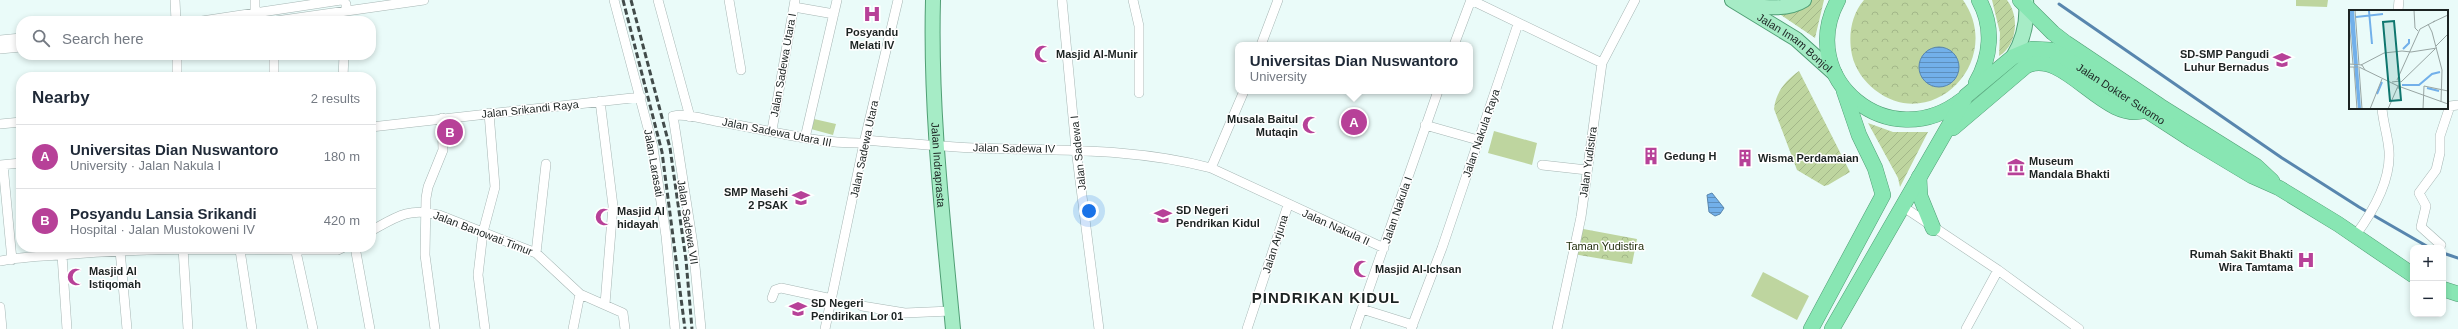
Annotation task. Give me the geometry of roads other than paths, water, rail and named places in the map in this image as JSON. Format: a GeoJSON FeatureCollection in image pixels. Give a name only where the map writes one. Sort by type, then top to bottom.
{"type":"FeatureCollection","features":[{"type":"Feature","properties":{"kind":"highway"},"geometry":{"type":"LineString","coordinates":[[1811,329],[1883,195],[1875,168],[1859,135],[1844,88],[1836,74],[1828,50],[1828,30],[1833,9],[1838,0]]}},
{"type":"Feature","properties":{"kind":"highway"},"geometry":{"type":"LineString","coordinates":[[1832,329],[1931,155],[1983,70],[1988,55],[1988,23],[1979,0]]}},
{"type":"Feature","properties":{"kind":"highway","name":"Jalan Dokter Sutomo"},"geometry":{"type":"LineString","coordinates":[[2024,2],[2053,33],[2066,43],[2160,106],[2256,166],[2278,188]]}},
{"type":"Feature","properties":{"kind":"highway","name":"Jalan Dokter Sutomo"},"geometry":{"type":"LineString","coordinates":[[1844,88],[1867,109],[1896,120],[1927,118],[1942,113],[1966,96],[2013,57],[2032,49],[2052,50],[2252,176],[2278,188],[2359,231],[2410,273]]}},
{"type":"Feature","properties":{"kind":"highway"},"geometry":{"type":"LineString","coordinates":[[1931,155],[1957,122],[2026,66],[2035,62],[2050,64],[2120,110],[2138,113],[2146,110]]}},
{"type":"Feature","properties":{"kind":"highway"},"geometry":{"type":"LineString","coordinates":[[1919,176],[1920,196],[1933,228]]}},
{"type":"Feature","properties":{"kind":"highway"},"geometry":{"type":"LineString","coordinates":[[2446,290],[2458,294]]}},
{"type":"Feature","properties":{"kind":"main road","name":"Jalan Indraprasta"},"geometry":{"type":"LineString","coordinates":[[933,0],[932,44],[936,145],[953,329]]}},
{"type":"Feature","properties":{"kind":"main road"},"geometry":{"type":"LineString","coordinates":[[1736,2],[1773,7],[1793,4],[1804,0]]}},
{"type":"Feature","properties":{"kind":"main road","name":"Jalan Imam Bonjol"},"geometry":{"type":"LineString","coordinates":[[1736,2],[1796,39],[1836,74]]}},
{"type":"Feature","properties":{"kind":"main road"},"geometry":{"type":"LineString","coordinates":[[2013,57],[2023,34],[2024,2]]}},
{"type":"Feature","properties":{"kind":"street"},"geometry":{"type":"LineString","coordinates":[[175,0],[176,16]]}},
{"type":"Feature","properties":{"kind":"street"},"geometry":{"type":"LineString","coordinates":[[255,0],[255,16]]}},
{"type":"Feature","properties":{"kind":"street"},"geometry":{"type":"LineString","coordinates":[[258,16],[273,10],[341,0]]}},
{"type":"Feature","properties":{"kind":"street"},"geometry":{"type":"LineString","coordinates":[[346,0],[346,16]]}},
{"type":"Feature","properties":{"kind":"street"},"geometry":{"type":"LineString","coordinates":[[307,16],[420,0]]}},
{"type":"Feature","properties":{"kind":"street","name":"Jalan Larasati"},"geometry":{"type":"LineString","coordinates":[[614,0],[641,97],[653,148],[664,228],[675,329]]}},
{"type":"Feature","properties":{"kind":"street"},"geometry":{"type":"LineString","coordinates":[[658,0],[690,117]]}},
{"type":"Feature","properties":{"kind":"street"},"geometry":{"type":"LineString","coordinates":[[730,0],[741,70]]}},
{"type":"Feature","properties":{"kind":"street"},"geometry":{"type":"LineString","coordinates":[[805,138],[837,0]]}},
{"type":"Feature","properties":{"kind":"street","name":"Jalan Sadewa Utara"},"geometry":{"type":"LineString","coordinates":[[825,329],[865,141],[898,0]]}},
{"type":"Feature","properties":{"kind":"street","name":"Jalan Sadewa I"},"geometry":{"type":"LineString","coordinates":[[1062,0],[1076,149],[1100,329]]}},
{"type":"Feature","properties":{"kind":"street"},"geometry":{"type":"LineString","coordinates":[[1133,0],[1139,26],[1139,93]]}},
{"type":"Feature","properties":{"kind":"street"},"geometry":{"type":"LineString","coordinates":[[1262,42],[1278,0]]}},
{"type":"Feature","properties":{"kind":"street"},"geometry":{"type":"LineString","coordinates":[[1455,42],[1471,0],[1518,24],[1602,63]]}},
{"type":"Feature","properties":{"kind":"street","name":"Jalan Yudistira"},"geometry":{"type":"LineString","coordinates":[[1557,329],[1581,217],[1602,63],[1635,0]]}},
{"type":"Feature","properties":{"kind":"street"},"geometry":{"type":"LineString","coordinates":[[2398,10],[2399,0]]}},
{"type":"Feature","properties":{"kind":"street"},"geometry":{"type":"LineString","coordinates":[[795,3],[834,14]]}},
{"type":"Feature","properties":{"kind":"street","name":"Jalan Sadewa Utara I"},"geometry":{"type":"LineString","coordinates":[[772,130],[795,3]]}},
{"type":"Feature","properties":{"kind":"street"},"geometry":{"type":"LineString","coordinates":[[273,10],[274,16]]}},
{"type":"Feature","properties":{"kind":"street","name":"Jalan Nakula Raya"},"geometry":{"type":"LineString","coordinates":[[1412,327],[1442,248],[1518,24]]}},
{"type":"Feature","properties":{"kind":"street"},"geometry":{"type":"LineString","coordinates":[[0,40],[16,38]]}},
{"type":"Feature","properties":{"kind":"street"},"geometry":{"type":"LineString","coordinates":[[0,49],[16,47]]}},
{"type":"Feature","properties":{"kind":"street"},"geometry":{"type":"LineString","coordinates":[[177,60],[177,72]]}},
{"type":"Feature","properties":{"kind":"street"},"geometry":{"type":"LineString","coordinates":[[274,60],[274,72]]}},
{"type":"Feature","properties":{"kind":"street"},"geometry":{"type":"LineString","coordinates":[[343,72],[344,60]]}},
{"type":"Feature","properties":{"kind":"street"},"geometry":{"type":"LineString","coordinates":[[1211,168],[1243,94]]}},
{"type":"Feature","properties":{"kind":"street","name":"Jalan Nakula I"},"geometry":{"type":"LineString","coordinates":[[1356,329],[1437,94]]}},
{"type":"Feature","properties":{"kind":"street","name":"Jalan Srikandi Raya"},"geometry":{"type":"LineString","coordinates":[[376,126],[641,97]]}},
{"type":"Feature","properties":{"kind":"street"},"geometry":{"type":"LineString","coordinates":[[600,102],[612,206],[605,304]]}},
{"type":"Feature","properties":{"kind":"street"},"geometry":{"type":"LineString","coordinates":[[2439,245],[2421,227],[2426,206],[2419,193],[2436,170],[2440,153],[2440,136],[2454,106]]}},
{"type":"Feature","properties":{"kind":"street"},"geometry":{"type":"LineString","coordinates":[[2359,231],[2381,192],[2390,151],[2382,109]]}},
{"type":"Feature","properties":{"kind":"street"},"geometry":{"type":"LineString","coordinates":[[485,329],[478,275],[483,232],[496,187],[489,113]]}},
{"type":"Feature","properties":{"kind":"street","name":"Jalan Sadewa Utara III"},"geometry":{"type":"LineString","coordinates":[[673,116],[690,117],[772,130],[836,144],[865,141],[936,145]]}},
{"type":"Feature","properties":{"kind":"street","name":"Jalan Sadewa VII"},"geometry":{"type":"LineString","coordinates":[[673,116],[693,245],[701,329]]}},
{"type":"Feature","properties":{"kind":"street"},"geometry":{"type":"LineString","coordinates":[[435,329],[425,255],[426,212],[428,187],[443,150],[442,118]]}},
{"type":"Feature","properties":{"kind":"street"},"geometry":{"type":"LineString","coordinates":[[0,124],[16,122]]}},
{"type":"Feature","properties":{"kind":"street"},"geometry":{"type":"LineString","coordinates":[[1425,125],[1478,140]]}},
{"type":"Feature","properties":{"kind":"street","name":"Jalan Sadewa IV"},"geometry":{"type":"LineString","coordinates":[[936,145],[1076,149],[1146,155],[1184,161],[1211,168]]}},
{"type":"Feature","properties":{"kind":"street"},"geometry":{"type":"LineString","coordinates":[[12,260],[2,165],[16,164]]}},
{"type":"Feature","properties":{"kind":"street"},"geometry":{"type":"LineString","coordinates":[[536,253],[546,164]]}},
{"type":"Feature","properties":{"kind":"street"},"geometry":{"type":"LineString","coordinates":[[1542,165],[1587,170]]}},
{"type":"Feature","properties":{"kind":"street","name":"Jalan Nakula II"},"geometry":{"type":"LineString","coordinates":[[1211,168],[1288,205],[1384,248]]}},
{"type":"Feature","properties":{"kind":"street","name":"Jalan Arjuna"},"geometry":{"type":"LineString","coordinates":[[1247,329],[1288,205]]}},
{"type":"Feature","properties":{"kind":"street"},"geometry":{"type":"LineString","coordinates":[[1902,206],[1998,270],[2079,329]]}},
{"type":"Feature","properties":{"kind":"street","name":"Jalan Banowati Timur"},"geometry":{"type":"LineString","coordinates":[[376,228],[405,213],[426,212],[536,253],[580,294],[623,313],[625,329]]}},
{"type":"Feature","properties":{"kind":"street"},"geometry":{"type":"LineString","coordinates":[[0,261],[97,252]]}},
{"type":"Feature","properties":{"kind":"street"},"geometry":{"type":"LineString","coordinates":[[120,252],[127,329]]}},
{"type":"Feature","properties":{"kind":"street"},"geometry":{"type":"LineString","coordinates":[[183,252],[188,329]]}},
{"type":"Feature","properties":{"kind":"street"},"geometry":{"type":"LineString","coordinates":[[240,252],[252,329]]}},
{"type":"Feature","properties":{"kind":"street"},"geometry":{"type":"LineString","coordinates":[[296,252],[313,329]]}},
{"type":"Feature","properties":{"kind":"street"},"geometry":{"type":"LineString","coordinates":[[356,252],[370,329]]}},
{"type":"Feature","properties":{"kind":"street"},"geometry":{"type":"LineString","coordinates":[[62,255],[67,329]]}},
{"type":"Feature","properties":{"kind":"street"},"geometry":{"type":"LineString","coordinates":[[1966,329],[1998,270]]}},
{"type":"Feature","properties":{"kind":"street"},"geometry":{"type":"LineString","coordinates":[[772,298],[775,290],[781,288],[832,299]]}},
{"type":"Feature","properties":{"kind":"street"},"geometry":{"type":"LineString","coordinates":[[573,329],[580,294]]}},
{"type":"Feature","properties":{"kind":"street"},"geometry":{"type":"LineString","coordinates":[[862,306],[905,313],[951,312]]}},
{"type":"Feature","properties":{"kind":"street"},"geometry":{"type":"LineString","coordinates":[[0,307],[2,329]]}},
{"type":"Feature","properties":{"kind":"street"},"geometry":{"type":"LineString","coordinates":[[1362,309],[1412,327]]}},
{"type":"Feature","properties":{"kind":"water"},"geometry":{"type":"Polygon","coordinates":[[[1939,47],[1947,49],[1953,53],[1957,59],[1959,67],[1957,75],[1953,81],[1947,85],[1939,87],[1931,85],[1925,81],[1921,75],[1919,67],[1921,59],[1925,53],[1931,49],[1939,47]]]}},
{"type":"Feature","properties":{"kind":"water"},"geometry":{"type":"Polygon","coordinates":[[[1712,193],[1724,208],[1720,214],[1715,216],[1709,212],[1707,195],[1712,193]]]}},
{"type":"Feature","properties":{"kind":"waterway"},"geometry":{"type":"LineString","coordinates":[[2059,4],[2282,158],[2359,207],[2425,245]]}},
{"type":"Feature","properties":{"kind":"waterway"},"geometry":{"type":"LineString","coordinates":[[2446,254],[2458,258]]}},
{"type":"Feature","properties":{"kind":"railway"},"geometry":{"type":"LineString","coordinates":[[623,0],[662,152],[685,329]]}},
{"type":"Feature","properties":{"kind":"railway"},"geometry":{"type":"LineString","coordinates":[[631,0],[670,148],[686,260],[692,329]]}},
{"type":"Feature","properties":{"kind":"place","name":"Posyandu Melati IV"},"geometry":{"type":"Point","coordinates":[872,14]}},
{"type":"Feature","properties":{"kind":"place","name":"Masjid Al-Munir"},"geometry":{"type":"Point","coordinates":[1043,54]}},
{"type":"Feature","properties":{"kind":"place","name":"SD-SMP Pangudi Luhur Bernadus"},"geometry":{"type":"Point","coordinates":[2282,60]}},
{"type":"Feature","properties":{"kind":"place","name":"Universitas Dian Nuswantoro"},"geometry":{"type":"Point","coordinates":[1354,122]}},
{"type":"Feature","properties":{"kind":"place","name":"Musala Baitul Mutaqin"},"geometry":{"type":"Point","coordinates":[1311,125]}},
{"type":"Feature","properties":{"kind":"place","name":"Posyandu Lansia Srikandi"},"geometry":{"type":"Point","coordinates":[450,132]}},
{"type":"Feature","properties":{"kind":"place","name":"Gedung H"},"geometry":{"type":"Point","coordinates":[1651,156]}},
{"type":"Feature","properties":{"kind":"place","name":"Wisma Perdamaian"},"geometry":{"type":"Point","coordinates":[1745,158]}},
{"type":"Feature","properties":{"kind":"place","name":"Museum Mandala Bhakti"},"geometry":{"type":"Point","coordinates":[2016,167]}},
{"type":"Feature","properties":{"kind":"place","name":"SMP Masehi 2 PSAK"},"geometry":{"type":"Point","coordinates":[801,198]}},
{"type":"Feature","properties":{"kind":"place","name":"SD Negeri Pendrikan Kidul"},"geometry":{"type":"Point","coordinates":[1163,216]}},
{"type":"Feature","properties":{"kind":"place","name":"Masjid Al hidayah"},"geometry":{"type":"Point","coordinates":[604,217]}},
{"type":"Feature","properties":{"kind":"place","name":"Rumah Sakit Bhakti Wira Tamtama"},"geometry":{"type":"Point","coordinates":[2306,260]}},
{"type":"Feature","properties":{"kind":"place","name":"Masjid Al-Ichsan"},"geometry":{"type":"Point","coordinates":[1362,269]}},
{"type":"Feature","properties":{"kind":"place","name":"Masjid Al Istiqomah"},"geometry":{"type":"Point","coordinates":[76,277]}},
{"type":"Feature","properties":{"kind":"place","name":"SD Negeri Pendirikan Lor 01"},"geometry":{"type":"Point","coordinates":[798,309]}},
{"type":"Feature","properties":{"kind":"district","name":"PINDRIKAN KIDUL"},"geometry":{"type":"Point","coordinates":[1326,297]}},
{"type":"Feature","properties":{"kind":"park label","name":"Taman Yudistira"},"geometry":{"type":"Point","coordinates":[1605,246]}}]}
